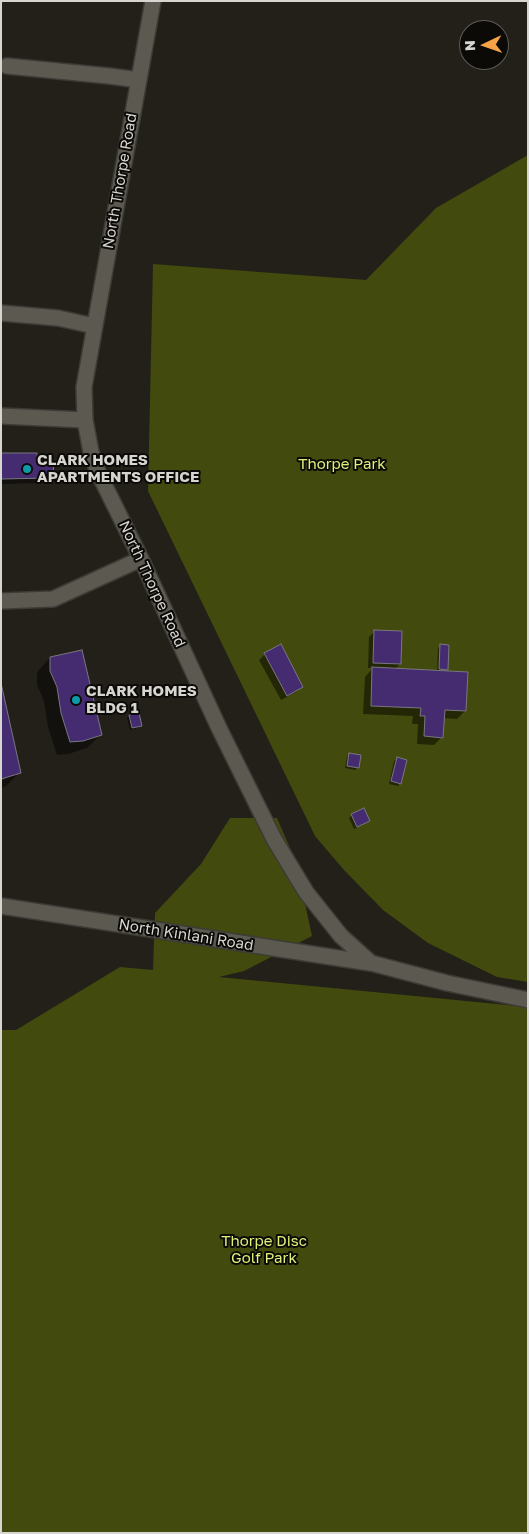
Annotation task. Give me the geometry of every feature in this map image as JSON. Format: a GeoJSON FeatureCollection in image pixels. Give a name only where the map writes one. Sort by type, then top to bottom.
{"type":"FeatureCollection","features":[{"type":"Feature","properties":{"kind":"street","name":"North Thorpe Road"},"geometry":{"type":"LineString","coordinates":[[153,1],[84,387],[85,420],[98,472],[141,558],[219,728],[274,839],[306,892],[340,936],[370,963],[447,983],[528,1000]]}},
{"type":"Feature","properties":{"kind":"street"},"geometry":{"type":"LineString","coordinates":[[6,66],[139,80]]}},
{"type":"Feature","properties":{"kind":"street"},"geometry":{"type":"LineString","coordinates":[[1,313],[58,318],[94,326]]}},
{"type":"Feature","properties":{"kind":"street"},"geometry":{"type":"LineString","coordinates":[[1,416],[85,420]]}},
{"type":"Feature","properties":{"kind":"street"},"geometry":{"type":"LineString","coordinates":[[1,601],[53,600],[141,558]]}},
{"type":"Feature","properties":{"kind":"street","name":"North Kinlani Road"},"geometry":{"type":"LineString","coordinates":[[1,906],[370,963]]}},
{"type":"Feature","properties":{"kind":"green space","name":"Thorpe Park"},"geometry":{"type":"Polygon","coordinates":[[[528,155],[528,982],[497,977],[428,943],[383,910],[344,870],[315,836],[148,491],[153,264],[366,280],[436,208],[528,155]]]}},
{"type":"Feature","properties":{"kind":"green space","name":"Thorpe Disc Golf Park"},"geometry":{"type":"Polygon","coordinates":[[[230,818],[277,818],[296,862],[312,936],[244,971],[219,977],[528,1007],[528,1533],[1,1533],[1,1030],[16,1030],[120,967],[153,970],[155,913],[201,864],[230,818]]]}},
{"type":"Feature","properties":{"kind":"building","name":"CLARK HOMES APARTMENTS OFFICE"},"geometry":{"type":"Polygon","coordinates":[[[1,453],[37,453],[37,459],[49,459],[54,462],[53,475],[49,475],[49,478],[1,479],[1,453]]]}},
{"type":"Feature","properties":{"kind":"building"},"geometry":{"type":"Polygon","coordinates":[[[374,630],[402,631],[401,664],[373,663],[374,630]]]}},
{"type":"Feature","properties":{"kind":"building"},"geometry":{"type":"Polygon","coordinates":[[[281,644],[303,687],[287,696],[264,653],[281,644]]]}},
{"type":"Feature","properties":{"kind":"building"},"geometry":{"type":"Polygon","coordinates":[[[440,644],[449,645],[448,670],[439,669],[440,644]]]}},
{"type":"Feature","properties":{"kind":"building","name":"CLARK HOMES BLDG 1"},"geometry":{"type":"Polygon","coordinates":[[[82,650],[102,735],[83,741],[70,742],[61,713],[57,687],[50,671],[50,657],[82,650]]]}},
{"type":"Feature","properties":{"kind":"building"},"geometry":{"type":"Polygon","coordinates":[[[372,667],[468,672],[466,711],[445,710],[443,738],[424,736],[425,716],[420,716],[421,708],[371,706],[372,667]]]}},
{"type":"Feature","properties":{"kind":"building"},"geometry":{"type":"Polygon","coordinates":[[[1,683],[21,773],[1,779],[1,683]]]}},
{"type":"Feature","properties":{"kind":"building"},"geometry":{"type":"Polygon","coordinates":[[[139,713],[142,726],[132,728],[129,715],[139,713]]]}},
{"type":"Feature","properties":{"kind":"building"},"geometry":{"type":"Polygon","coordinates":[[[349,753],[361,755],[359,768],[347,766],[349,753]]]}},
{"type":"Feature","properties":{"kind":"building"},"geometry":{"type":"Polygon","coordinates":[[[397,757],[407,760],[401,784],[391,781],[397,757]]]}},
{"type":"Feature","properties":{"kind":"building"},"geometry":{"type":"Polygon","coordinates":[[[364,808],[370,821],[357,827],[351,814],[364,808]]]}},
{"type":"Feature","properties":{"kind":"place","name":"CLARK HOMES APARTMENTS OFFICE"},"geometry":{"type":"Point","coordinates":[27,469]}},
{"type":"Feature","properties":{"kind":"place","name":"CLARK HOMES BLDG 1"},"geometry":{"type":"Point","coordinates":[76,700]}}]}
